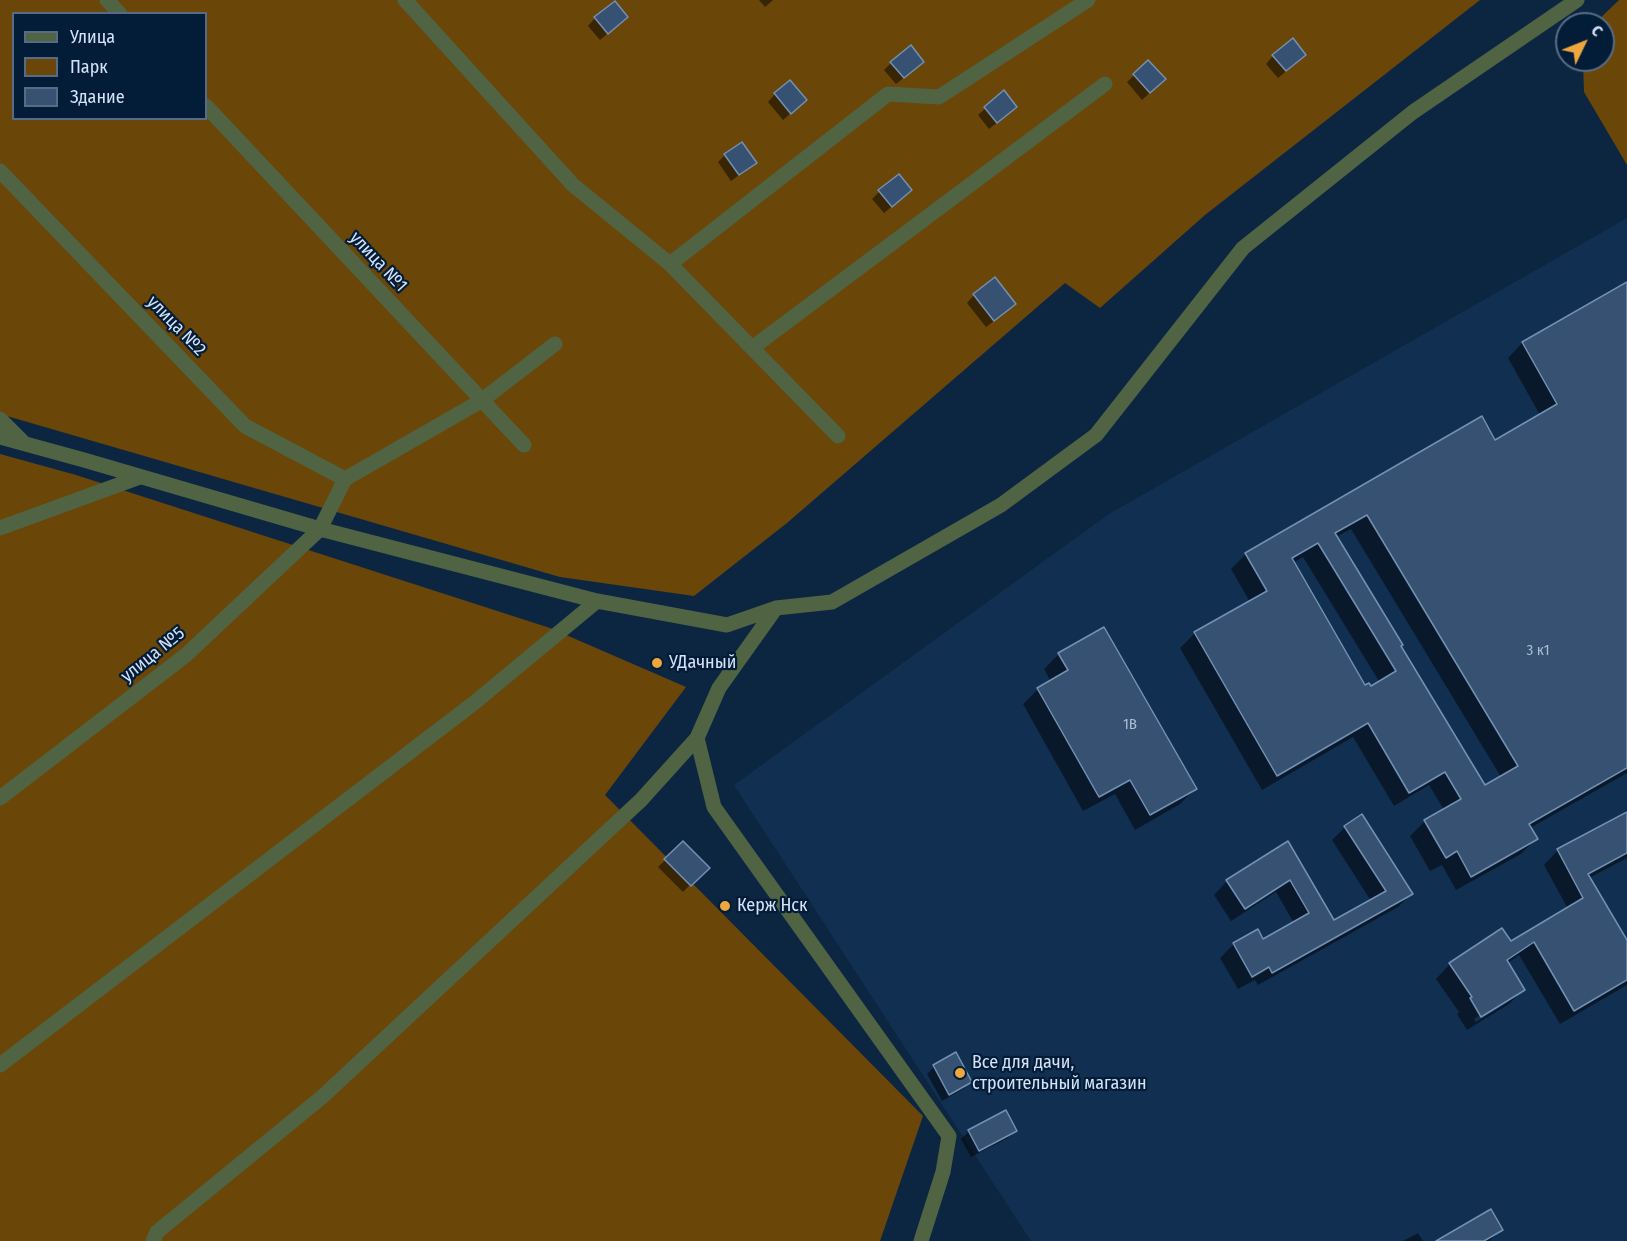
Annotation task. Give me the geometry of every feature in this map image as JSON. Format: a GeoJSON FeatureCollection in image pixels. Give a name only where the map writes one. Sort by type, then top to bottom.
{"type":"FeatureCollection","features":[{"type":"Feature","properties":{"kind":"street"},"geometry":{"type":"LineString","coordinates":[[108,0],[118,12]]}},
{"type":"Feature","properties":{"kind":"street"},"geometry":{"type":"LineString","coordinates":[[670,264],[888,94],[939,98],[1088,0]]}},
{"type":"Feature","properties":{"kind":"street"},"geometry":{"type":"LineString","coordinates":[[0,438],[84,460],[320,529],[597,601],[728,625],[776,608],[832,602],[1001,505],[1096,435],[1243,248],[1413,112],[1577,0]]}},
{"type":"Feature","properties":{"kind":"street"},"geometry":{"type":"LineString","coordinates":[[409,1],[573,185],[670,264],[838,436]]}},
{"type":"Feature","properties":{"kind":"street"},"geometry":{"type":"LineString","coordinates":[[752,348],[1105,84]]}},
{"type":"Feature","properties":{"kind":"street","name":"улица №1"},"geometry":{"type":"LineString","coordinates":[[207,107],[524,445]]}},
{"type":"Feature","properties":{"kind":"street","name":"улица №2"},"geometry":{"type":"LineString","coordinates":[[0,171],[245,426],[345,479]]}},
{"type":"Feature","properties":{"kind":"street"},"geometry":{"type":"LineString","coordinates":[[320,529],[345,479],[481,401],[555,344]]}},
{"type":"Feature","properties":{"kind":"street"},"geometry":{"type":"LineString","coordinates":[[0,419],[25,444]]}},
{"type":"Feature","properties":{"kind":"street"},"geometry":{"type":"LineString","coordinates":[[0,528],[140,477]]}},
{"type":"Feature","properties":{"kind":"street","name":"улица №5"},"geometry":{"type":"LineString","coordinates":[[0,798],[186,655],[320,529]]}},
{"type":"Feature","properties":{"kind":"street"},"geometry":{"type":"LineString","coordinates":[[0,1065],[474,704],[597,601]]}},
{"type":"Feature","properties":{"kind":"street"},"geometry":{"type":"LineString","coordinates":[[153,1241],[157,1232],[322,1097],[641,800],[697,738],[719,688],[776,608]]}},
{"type":"Feature","properties":{"kind":"street"},"geometry":{"type":"LineString","coordinates":[[697,738],[714,807],[950,1136],[943,1172],[921,1241]]}},
{"type":"Feature","properties":{"kind":"shaded area"},"geometry":{"type":"Polygon","coordinates":[[[1627,218],[1627,1241],[1031,1241],[734,785],[1109,514],[1627,218]]]}},
{"type":"Feature","properties":{"kind":"green space"},"geometry":{"type":"Polygon","coordinates":[[[0,0],[1480,0],[1205,215],[1100,308],[1065,283],[787,523],[694,596],[560,577],[0,414],[0,0]]]}},
{"type":"Feature","properties":{"kind":"green space"},"geometry":{"type":"Polygon","coordinates":[[[1619,0],[1627,0],[1627,165],[1584,92],[1583,72],[1615,72],[1615,12],[1606,12],[1619,0]]]}},
{"type":"Feature","properties":{"kind":"green space"},"geometry":{"type":"Polygon","coordinates":[[[0,454],[76,475],[550,628],[686,687],[605,795],[923,1116],[880,1241],[0,1241],[0,454]]]}},
{"type":"Feature","properties":{"kind":"building"},"geometry":{"type":"Polygon","coordinates":[[[615,1],[628,17],[608,34],[594,17],[615,1]]]}},
{"type":"Feature","properties":{"kind":"building"},"geometry":{"type":"Polygon","coordinates":[[[1293,38],[1306,55],[1286,71],[1272,55],[1293,38]]]}},
{"type":"Feature","properties":{"kind":"building"},"geometry":{"type":"Polygon","coordinates":[[[911,45],[924,62],[904,78],[890,62],[911,45]]]}},
{"type":"Feature","properties":{"kind":"building"},"geometry":{"type":"Polygon","coordinates":[[[1148,60],[1166,79],[1150,93],[1133,74],[1148,60]]]}},
{"type":"Feature","properties":{"kind":"building"},"geometry":{"type":"Polygon","coordinates":[[[790,80],[807,100],[791,114],[774,93],[790,80]]]}},
{"type":"Feature","properties":{"kind":"building"},"geometry":{"type":"Polygon","coordinates":[[[1004,90],[1017,107],[997,123],[984,107],[1004,90]]]}},
{"type":"Feature","properties":{"kind":"building"},"geometry":{"type":"Polygon","coordinates":[[[742,142],[757,163],[739,175],[724,154],[742,142]]]}},
{"type":"Feature","properties":{"kind":"building"},"geometry":{"type":"Polygon","coordinates":[[[899,174],[912,190],[892,207],[878,190],[899,174]]]}},
{"type":"Feature","properties":{"kind":"building"},"geometry":{"type":"Polygon","coordinates":[[[995,277],[1016,304],[994,321],[973,294],[995,277]]]}},
{"type":"Feature","properties":{"kind":"building"},"geometry":{"type":"Polygon","coordinates":[[[1627,282],[1627,768],[1529,824],[1538,839],[1471,877],[1457,851],[1446,858],[1424,820],[1461,799],[1445,772],[1409,793],[1368,723],[1277,776],[1194,632],[1267,591],[1245,553],[1482,416],[1495,440],[1557,404],[1522,342],[1627,282]],[[1367,515],[1335,533],[1485,785],[1518,766],[1367,515]],[[1318,543],[1292,558],[1365,685],[1369,683],[1371,686],[1396,671],[1318,543]]]}},
{"type":"Feature","properties":{"kind":"building"},"geometry":{"type":"Polygon","coordinates":[[[1104,627],[1197,789],[1150,815],[1130,780],[1099,797],[1037,688],[1068,670],[1058,653],[1104,627]]]}},
{"type":"Feature","properties":{"kind":"building"},"geometry":{"type":"Polygon","coordinates":[[[1627,812],[1627,853],[1588,874],[1627,940],[1627,980],[1574,1011],[1534,942],[1507,960],[1525,990],[1481,1017],[1470,998],[1472,997],[1449,963],[1502,928],[1511,941],[1583,898],[1557,849],[1627,812]]]}},
{"type":"Feature","properties":{"kind":"building"},"geometry":{"type":"Polygon","coordinates":[[[1362,814],[1413,894],[1272,973],[1269,967],[1252,977],[1233,943],[1258,929],[1263,939],[1309,913],[1290,880],[1245,909],[1226,880],[1288,841],[1334,920],[1386,891],[1344,826],[1362,814]]]}},
{"type":"Feature","properties":{"kind":"building"},"geometry":{"type":"Polygon","coordinates":[[[683,841],[710,868],[691,886],[664,859],[683,841]]]}},
{"type":"Feature","properties":{"kind":"building"},"geometry":{"type":"Polygon","coordinates":[[[956,1052],[972,1082],[949,1095],[933,1065],[956,1052]]]}},
{"type":"Feature","properties":{"kind":"building"},"geometry":{"type":"Polygon","coordinates":[[[1006,1110],[1017,1131],[979,1151],[968,1130],[1006,1110]]]}},
{"type":"Feature","properties":{"kind":"building"},"geometry":{"type":"Polygon","coordinates":[[[1491,1209],[1503,1230],[1484,1241],[1436,1241],[1491,1209]]]}},
{"type":"Feature","properties":{"kind":"place","name":"УДачный"},"geometry":{"type":"Point","coordinates":[657,663]}},
{"type":"Feature","properties":{"kind":"place","name":"Керж Нск"},"geometry":{"type":"Point","coordinates":[725,906]}},
{"type":"Feature","properties":{"kind":"place","name":"Все для дачи, строительный магазин"},"geometry":{"type":"Point","coordinates":[960,1073]}}]}
